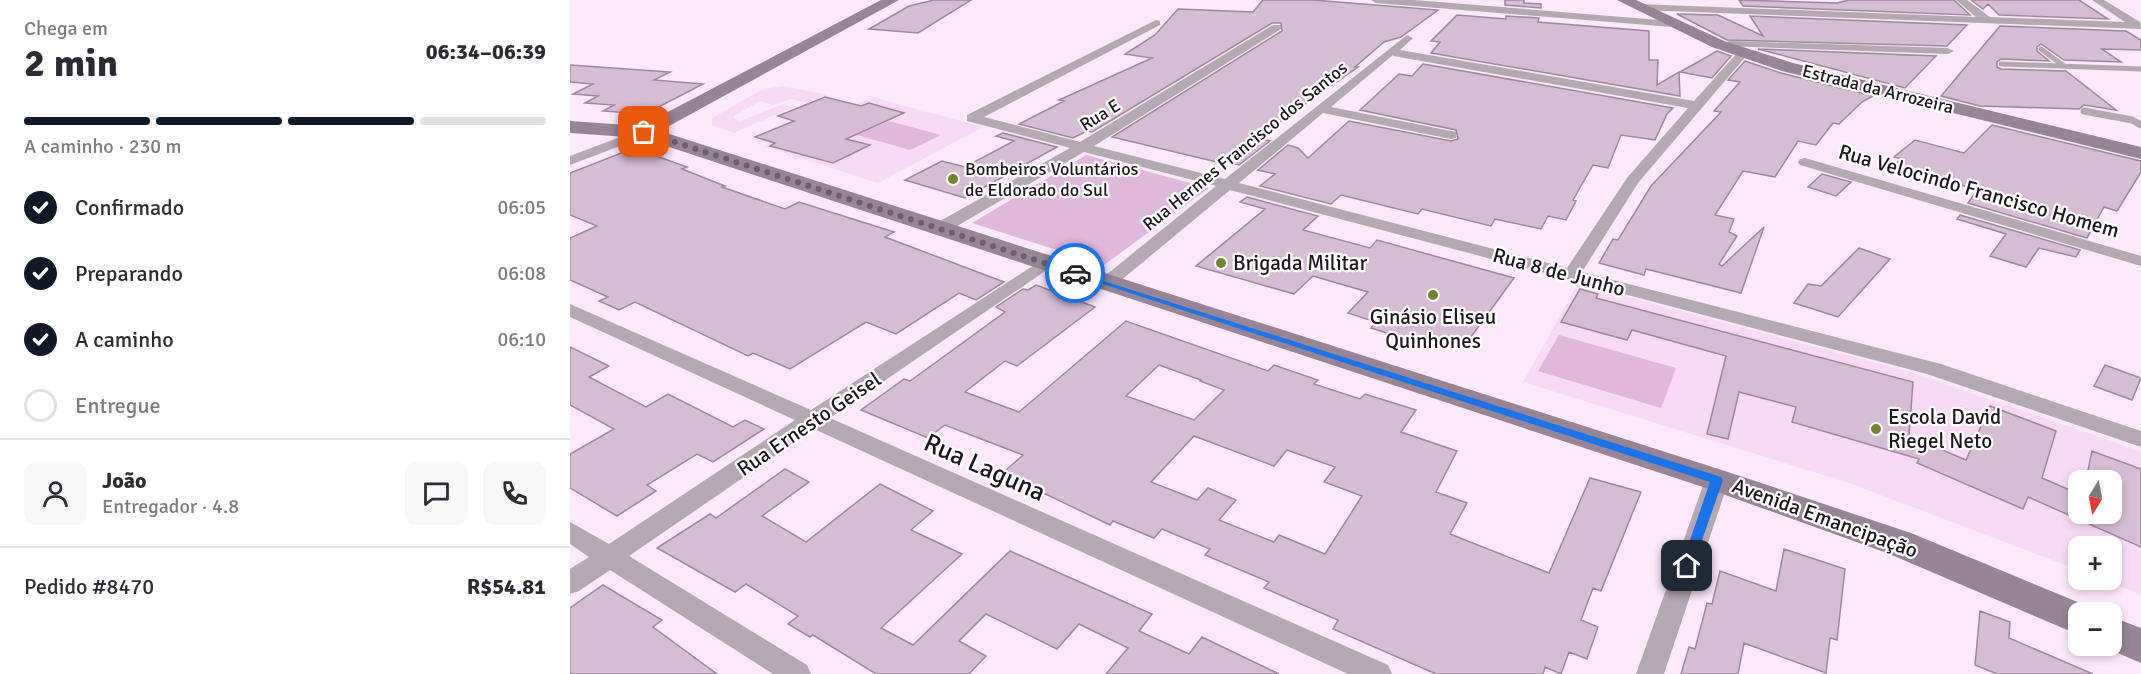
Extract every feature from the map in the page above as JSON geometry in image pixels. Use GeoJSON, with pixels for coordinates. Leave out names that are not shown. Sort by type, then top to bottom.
{"type":"FeatureCollection","features":[{"type":"Feature","properties":{"kind":"main road"},"geometry":{"type":"LineString","coordinates":[[644,132],[892,0]]}},
{"type":"Feature","properties":{"kind":"main road","name":"Estrada da Arrozeira"},"geometry":{"type":"LineString","coordinates":[[1631,4],[1718,44],[1788,67],[2141,153]]}},
{"type":"Feature","properties":{"kind":"main road","name":"Avenida Emancipação"},"geometry":{"type":"LineString","coordinates":[[570,127],[644,132],[1717,480],[1899,543],[2068,614]]}},
{"type":"Feature","properties":{"kind":"main road"},"geometry":{"type":"LineString","coordinates":[[2122,637],[2141,646]]}},
{"type":"Feature","properties":{"kind":"street"},"geometry":{"type":"LineString","coordinates":[[1376,0],[1672,24]]}},
{"type":"Feature","properties":{"kind":"street"},"geometry":{"type":"LineString","coordinates":[[1961,0],[1987,20]]}},
{"type":"Feature","properties":{"kind":"street"},"geometry":{"type":"LineString","coordinates":[[2097,0],[2139,26]]}},
{"type":"Feature","properties":{"kind":"street"},"geometry":{"type":"LineString","coordinates":[[1631,4],[2139,26]]}},
{"type":"Feature","properties":{"kind":"street","name":"Rua 8 de Junho"},"geometry":{"type":"LineString","coordinates":[[1156,23],[972,118],[1934,369],[2068,412],[2141,439]]}},
{"type":"Feature","properties":{"kind":"street","name":"Rua E"},"geometry":{"type":"LineString","coordinates":[[939,229],[1082,147],[1277,27]]}},
{"type":"Feature","properties":{"kind":"street","name":"Rua Hermes Francisco dos Santos"},"geometry":{"type":"LineString","coordinates":[[1107,283],[1393,52],[1407,38]]}},
{"type":"Feature","properties":{"kind":"street"},"geometry":{"type":"LineString","coordinates":[[1718,44],[1948,51]]}},
{"type":"Feature","properties":{"kind":"street"},"geometry":{"type":"LineString","coordinates":[[1393,52],[1698,106]]}},
{"type":"Feature","properties":{"kind":"street"},"geometry":{"type":"LineString","coordinates":[[1571,275],[1632,182],[1743,53]]}},
{"type":"Feature","properties":{"kind":"street"},"geometry":{"type":"LineString","coordinates":[[1323,109],[1451,135]]}},
{"type":"Feature","properties":{"kind":"street"},"geometry":{"type":"LineString","coordinates":[[570,161],[644,132]]}},
{"type":"Feature","properties":{"kind":"street","name":"Rua Velocindo Francisco Homem"},"geometry":{"type":"LineString","coordinates":[[1805,162],[2141,261]]}},
{"type":"Feature","properties":{"kind":"street","name":"Rua Ernesto Geisel"},"geometry":{"type":"LineString","coordinates":[[570,583],[814,421],[1045,263]]}},
{"type":"Feature","properties":{"kind":"street","name":"Rua Laguna"},"geometry":{"type":"LineString","coordinates":[[570,310],[1378,674]]}},
{"type":"Feature","properties":{"kind":"street"},"geometry":{"type":"LineString","coordinates":[[1650,674],[1717,480]]}},
{"type":"Feature","properties":{"kind":"street"},"geometry":{"type":"LineString","coordinates":[[570,532],[796,674]]}},
{"type":"Feature","properties":{"kind":"lane"},"geometry":{"type":"LineString","coordinates":[[2041,49],[2064,66]]}},
{"type":"Feature","properties":{"kind":"lane"},"geometry":{"type":"LineString","coordinates":[[2001,64],[2141,69]]}},
{"type":"Feature","properties":{"kind":"lane"},"geometry":{"type":"LineString","coordinates":[[2084,111],[2132,120],[2141,125]]}},
{"type":"Feature","properties":{"kind":"shaded area"},"geometry":{"type":"Polygon","coordinates":[[[783,86],[828,95],[807,103],[791,99],[773,105],[760,101],[734,116],[735,119],[741,121],[783,104],[793,107],[734,133],[712,125],[712,118],[763,89],[783,86]]]}},
{"type":"Feature","properties":{"kind":"shaded area"},"geometry":{"type":"Polygon","coordinates":[[[872,97],[983,127],[878,183],[763,146],[872,97]]]}},
{"type":"Feature","properties":{"kind":"shaded area"},"geometry":{"type":"Polygon","coordinates":[[[889,121],[941,135],[910,150],[857,135],[889,121]]]}},
{"type":"Feature","properties":{"kind":"shaded area"},"geometry":{"type":"Polygon","coordinates":[[[1086,155],[1209,188],[1104,265],[972,223],[1086,155]]]}},
{"type":"Feature","properties":{"kind":"shaded area","name":"Escola David Riegel Neto"},"geometry":{"type":"Polygon","coordinates":[[[1578,284],[1907,371],[2141,451],[2141,595],[2122,587],[2122,536],[2068,536],[2068,566],[1846,482],[1523,382],[1578,284]]]}},
{"type":"Feature","properties":{"kind":"shaded area"},"geometry":{"type":"Polygon","coordinates":[[[1559,335],[1676,368],[1661,408],[1538,371],[1559,335]]]}},
{"type":"Feature","properties":{"kind":"building"},"geometry":{"type":"Polygon","coordinates":[[[934,0],[971,0],[918,33],[869,29],[909,6],[934,0]]]}},
{"type":"Feature","properties":{"kind":"building"},"geometry":{"type":"Polygon","coordinates":[[[1263,0],[1313,0],[1438,10],[1401,37],[1384,42],[1355,67],[1358,67],[1257,138],[1270,141],[1239,165],[1228,162],[1225,164],[1112,137],[1282,31],[1281,23],[1272,23],[1092,132],[1087,131],[1073,138],[1019,124],[1064,101],[1059,100],[1152,58],[1125,54],[1155,35],[1178,9],[1253,12],[1263,0]]]}},
{"type":"Feature","properties":{"kind":"building"},"geometry":{"type":"Polygon","coordinates":[[[1505,0],[1524,0],[1524,3],[1541,4],[1541,8],[1505,5],[1505,0]]]}},
{"type":"Feature","properties":{"kind":"building"},"geometry":{"type":"Polygon","coordinates":[[[1739,0],[1837,3],[1849,0],[1954,0],[1970,15],[1743,6],[1739,0]]]}},
{"type":"Feature","properties":{"kind":"building"},"geometry":{"type":"Polygon","coordinates":[[[1971,0],[2079,0],[2108,19],[1999,15],[1988,4],[1983,9],[1971,0]]]}},
{"type":"Feature","properties":{"kind":"building"},"geometry":{"type":"Polygon","coordinates":[[[1677,14],[1718,15],[1763,36],[1750,16],[1967,25],[1947,46],[1727,40],[1677,14]]]}},
{"type":"Feature","properties":{"kind":"building"},"geometry":{"type":"Polygon","coordinates":[[[1457,15],[1506,19],[1506,16],[1539,18],[1538,22],[1649,31],[1649,60],[1658,60],[1657,85],[1679,72],[1680,96],[1431,53],[1440,42],[1431,41],[1457,15]]]}},
{"type":"Feature","properties":{"kind":"building"},"geometry":{"type":"Polygon","coordinates":[[[2000,26],[2126,31],[2141,40],[2141,50],[2102,49],[2121,62],[2064,60],[2041,44],[2037,47],[2037,51],[2049,61],[2001,59],[1997,62],[1997,67],[2001,69],[2066,71],[2116,110],[2084,105],[2079,109],[1980,106],[1941,96],[2000,26]]]}},
{"type":"Feature","properties":{"kind":"building"},"geometry":{"type":"Polygon","coordinates":[[[1758,49],[1936,56],[1905,88],[1758,49]]]}},
{"type":"Feature","properties":{"kind":"building"},"geometry":{"type":"Polygon","coordinates":[[[1717,51],[1731,56],[1712,78],[1680,72],[1717,51]]]}},
{"type":"Feature","properties":{"kind":"building"},"geometry":{"type":"Polygon","coordinates":[[[1745,61],[1781,73],[1873,96],[1862,102],[1839,124],[1833,123],[1816,145],[1798,141],[1775,177],[1743,171],[1715,215],[1734,219],[1729,232],[1737,236],[1719,264],[1722,266],[1764,227],[1741,293],[1646,269],[1644,275],[1599,263],[1613,239],[1618,240],[1651,186],[1721,112],[1714,111],[1740,82],[1728,80],[1745,61]]]}},
{"type":"Feature","properties":{"kind":"building"},"geometry":{"type":"Polygon","coordinates":[[[1423,64],[1673,108],[1667,114],[1655,140],[1621,135],[1608,168],[1593,165],[1573,200],[1576,201],[1566,220],[1548,216],[1541,229],[1495,219],[1491,226],[1422,209],[1418,214],[1341,195],[1331,204],[1260,186],[1275,174],[1258,170],[1288,145],[1298,148],[1308,158],[1349,121],[1451,141],[1458,139],[1456,130],[1360,110],[1399,74],[1412,76],[1423,64]]]}},
{"type":"Feature","properties":{"kind":"building"},"geometry":{"type":"Polygon","coordinates":[[[570,65],[670,72],[654,80],[703,84],[645,114],[603,111],[614,105],[585,103],[598,96],[573,94],[593,84],[570,82],[570,65]]]}},
{"type":"Feature","properties":{"kind":"building"},"geometry":{"type":"Polygon","coordinates":[[[825,97],[861,106],[869,103],[904,113],[846,139],[870,145],[833,163],[770,146],[775,143],[755,137],[794,121],[778,116],[825,97]]]}},
{"type":"Feature","properties":{"kind":"building"},"geometry":{"type":"Polygon","coordinates":[[[1992,125],[2141,161],[2141,172],[2117,211],[2104,207],[2087,238],[1968,203],[1977,190],[1895,164],[1902,159],[1894,157],[1915,140],[1964,153],[1992,125]]]}},
{"type":"Feature","properties":{"kind":"building"},"geometry":{"type":"Polygon","coordinates":[[[1003,133],[1057,147],[965,198],[905,180],[942,161],[965,167],[1014,141],[996,136],[1003,133]]]}},
{"type":"Feature","properties":{"kind":"building"},"geometry":{"type":"Polygon","coordinates":[[[634,148],[687,167],[682,169],[725,186],[722,187],[785,209],[799,202],[894,232],[885,237],[1004,282],[976,300],[959,293],[896,334],[866,322],[790,369],[753,353],[748,356],[635,302],[619,310],[599,301],[608,297],[570,280],[570,238],[597,226],[570,215],[570,173],[634,148]]]}},
{"type":"Feature","properties":{"kind":"building"},"geometry":{"type":"Polygon","coordinates":[[[1822,174],[1851,182],[1836,196],[1808,187],[1822,174]]]}},
{"type":"Feature","properties":{"kind":"building"},"geometry":{"type":"Polygon","coordinates":[[[1247,197],[1318,216],[1303,230],[1370,248],[1377,240],[1514,278],[1463,348],[1442,341],[1436,348],[1371,328],[1376,322],[1348,313],[1368,292],[1313,276],[1294,294],[1196,266],[1265,209],[1240,202],[1247,197]]]}},
{"type":"Feature","properties":{"kind":"building"},"geometry":{"type":"Polygon","coordinates":[[[1960,215],[2080,250],[2076,257],[2039,248],[2026,267],[1990,256],[2006,234],[1957,219],[1960,215]]]}},
{"type":"Feature","properties":{"kind":"building"},"geometry":{"type":"Polygon","coordinates":[[[1859,248],[1890,259],[1838,317],[1794,303],[1808,284],[1821,286],[1859,248]]]}},
{"type":"Feature","properties":{"kind":"building"},"geometry":{"type":"Polygon","coordinates":[[[1036,285],[1095,307],[1017,366],[1005,361],[965,392],[1019,412],[1126,321],[1268,371],[1274,365],[1318,380],[1314,384],[1360,399],[1365,394],[1416,410],[1401,432],[1457,451],[1436,492],[1467,503],[1450,534],[1549,573],[1590,478],[1641,492],[1601,591],[1593,588],[1581,620],[1598,627],[1587,659],[1569,652],[1561,674],[1545,667],[1543,674],[1436,674],[1333,629],[1338,620],[1264,588],[1269,582],[1205,555],[1210,549],[1162,529],[1154,538],[1113,521],[1110,525],[1033,488],[1030,491],[998,477],[1023,455],[945,425],[928,438],[861,410],[904,379],[910,381],[1005,312],[996,307],[1023,289],[1028,290],[1036,285]],[[1159,365],[1126,396],[1194,420],[1224,390],[1201,380],[1159,365]],[[1194,436],[1151,482],[1197,500],[1208,488],[1236,500],[1219,520],[1274,542],[1279,535],[1325,554],[1362,496],[1324,482],[1335,467],[1287,450],[1274,466],[1194,436]]]}},
{"type":"Feature","properties":{"kind":"building"},"geometry":{"type":"Polygon","coordinates":[[[1580,289],[1598,294],[1596,298],[1913,382],[1909,436],[1966,460],[1990,406],[2056,431],[2042,478],[2068,489],[2068,515],[2028,497],[2023,509],[1917,463],[1919,459],[1792,422],[1796,407],[1739,392],[1728,439],[1707,434],[1726,356],[1632,330],[1627,340],[1561,322],[1580,289]]]}},
{"type":"Feature","properties":{"kind":"building"},"geometry":{"type":"Polygon","coordinates":[[[570,347],[609,366],[589,377],[646,407],[668,394],[733,427],[745,420],[764,429],[713,462],[697,454],[647,485],[656,491],[617,516],[570,488],[570,454],[614,429],[570,405],[570,347]]]}},
{"type":"Feature","properties":{"kind":"building"},"geometry":{"type":"Polygon","coordinates":[[[2105,365],[2141,378],[2132,400],[2094,386],[2105,365]]]}},
{"type":"Feature","properties":{"kind":"building"},"geometry":{"type":"Polygon","coordinates":[[[2092,451],[2141,469],[2141,547],[2122,539],[2122,536],[2116,536],[2089,524],[2122,524],[2122,470],[2088,470],[2092,451]]]}},
{"type":"Feature","properties":{"kind":"building"},"geometry":{"type":"Polygon","coordinates":[[[785,469],[809,482],[762,516],[806,542],[880,484],[933,511],[911,530],[962,554],[881,628],[913,645],[1010,551],[1152,614],[1139,631],[1189,654],[1202,637],[1279,674],[1106,674],[1128,648],[1079,624],[1057,649],[986,614],[959,641],[986,656],[969,674],[876,674],[813,635],[810,637],[788,624],[798,616],[746,584],[735,592],[657,548],[710,514],[716,518],[785,469]]]}},
{"type":"Feature","properties":{"kind":"building"},"geometry":{"type":"Polygon","coordinates":[[[1784,549],[1845,569],[1837,640],[1830,638],[1826,673],[1744,643],[1738,674],[1681,674],[1689,647],[1695,649],[1707,603],[1712,604],[1720,571],[1776,591],[1784,549]]]}},
{"type":"Feature","properties":{"kind":"building"},"geometry":{"type":"Polygon","coordinates":[[[603,585],[662,620],[653,627],[717,674],[570,674],[570,608],[603,585]]]}},
{"type":"Feature","properties":{"kind":"building"},"geometry":{"type":"Polygon","coordinates":[[[1980,611],[2010,622],[2009,638],[2093,674],[1997,674],[1975,665],[1980,611]]]}},
{"type":"Feature","properties":{"kind":"way so far"},"geometry":{"type":"LineString","coordinates":[[644,132],[1075,273]]}},
{"type":"Feature","properties":{"kind":"place","name":"Bombeiros Voluntários de Eldorado do Sul"},"geometry":{"type":"Point","coordinates":[953,179]}},
{"type":"Feature","properties":{"kind":"place","name":"Brigada Militar"},"geometry":{"type":"Point","coordinates":[1221,263]}},
{"type":"Feature","properties":{"kind":"place","name":"Ginásio Eliseu Quinhones"},"geometry":{"type":"Point","coordinates":[1433,295]}},
{"type":"Feature","properties":{"kind":"place","name":"Escola David Riegel Neto"},"geometry":{"type":"Point","coordinates":[1876,429]}},
{"type":"Feature","properties":{"kind":"route"},"geometry":{"type":"LineString","coordinates":[[1075,273],[1717,480],[1687,566]]}}]}
